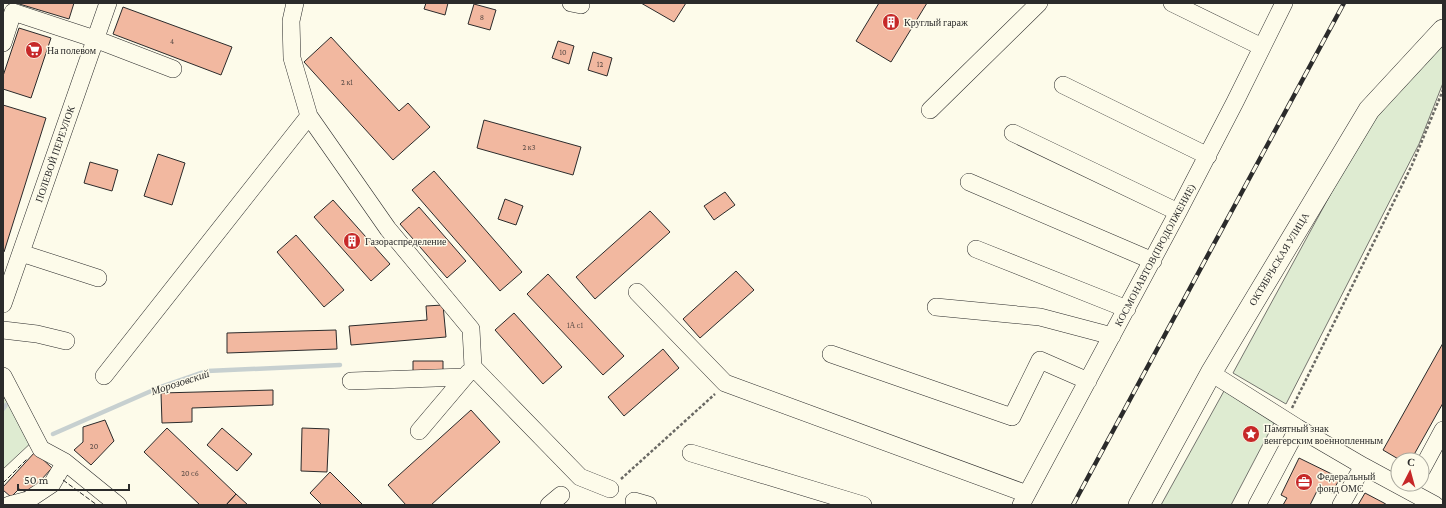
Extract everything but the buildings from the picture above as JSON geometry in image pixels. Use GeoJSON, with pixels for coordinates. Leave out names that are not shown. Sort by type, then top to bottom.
{"type":"FeatureCollection","features":[{"type":"Feature","properties":{"kind":"main road","name":"ОКТЯБРЬСКАЯ УЛИЦА"},"geometry":{"type":"LineString","coordinates":[[1140,505],[1211,374],[1369,110],[1443,30]]}},
{"type":"Feature","properties":{"kind":"street","name":"ПОЛЕВОЙ ПЕРЕУЛОК"},"geometry":{"type":"LineString","coordinates":[[3,304],[108,3]]}},
{"type":"Feature","properties":{"kind":"street"},"geometry":{"type":"LineString","coordinates":[[294,3],[291,21],[292,58],[309,116],[388,229],[471,328],[469,372],[419,431]]}},
{"type":"Feature","properties":{"kind":"street"},"geometry":{"type":"LineString","coordinates":[[930,110],[1038,3]]}},
{"type":"Feature","properties":{"kind":"street"},"geometry":{"type":"LineString","coordinates":[[1172,3],[1262,47]]}},
{"type":"Feature","properties":{"kind":"street","name":"КОСМОНАВТОВ(ПРОДОЛЖЕНИЕ)"},"geometry":{"type":"LineString","coordinates":[[1024,499],[1153,261],[1208,156],[1284,3]]}},
{"type":"Feature","properties":{"kind":"street"},"geometry":{"type":"LineString","coordinates":[[3,44],[13,12],[95,39],[172,69]]}},
{"type":"Feature","properties":{"kind":"street"},"geometry":{"type":"LineString","coordinates":[[1064,85],[1208,156]]}},
{"type":"Feature","properties":{"kind":"street"},"geometry":{"type":"LineString","coordinates":[[104,376],[309,116]]}},
{"type":"Feature","properties":{"kind":"street"},"geometry":{"type":"LineString","coordinates":[[1013,133],[1178,212]]}},
{"type":"Feature","properties":{"kind":"street"},"geometry":{"type":"LineString","coordinates":[[969,182],[1153,261]]}},
{"type":"Feature","properties":{"kind":"street"},"geometry":{"type":"LineString","coordinates":[[976,249],[1127,309]]}},
{"type":"Feature","properties":{"kind":"street"},"geometry":{"type":"LineString","coordinates":[[21,253],[98,278]]}},
{"type":"Feature","properties":{"kind":"street"},"geometry":{"type":"LineString","coordinates":[[636,292],[725,383],[1024,499]]}},
{"type":"Feature","properties":{"kind":"street"},"geometry":{"type":"LineString","coordinates":[[936,307],[1040,318],[1112,336]]}},
{"type":"Feature","properties":{"kind":"street"},"geometry":{"type":"LineString","coordinates":[[3,330],[37,334],[66,341]]}},
{"type":"Feature","properties":{"kind":"street"},"geometry":{"type":"LineString","coordinates":[[831,354],[1012,417],[1040,360],[1088,381]]}},
{"type":"Feature","properties":{"kind":"street"},"geometry":{"type":"LineString","coordinates":[[351,381],[469,372],[580,477],[610,489]]}},
{"type":"Feature","properties":{"kind":"street"},"geometry":{"type":"LineString","coordinates":[[1211,374],[1363,466],[1390,478]]}},
{"type":"Feature","properties":{"kind":"street"},"geometry":{"type":"LineString","coordinates":[[3,376],[41,449],[66,462],[118,505]]}},
{"type":"Feature","properties":{"kind":"street"},"geometry":{"type":"LineString","coordinates":[[1257,505],[1292,424]]}},
{"type":"Feature","properties":{"kind":"street"},"geometry":{"type":"LineString","coordinates":[[1430,454],[1443,430]]}},
{"type":"Feature","properties":{"kind":"street"},"geometry":{"type":"LineString","coordinates":[[691,453],[863,505]]}},
{"type":"Feature","properties":{"kind":"street"},"geometry":{"type":"LineString","coordinates":[[9,505],[28,500],[52,484],[66,462]]}},
{"type":"Feature","properties":{"kind":"street"},"geometry":{"type":"LineString","coordinates":[[1341,505],[1363,466]]}},
{"type":"Feature","properties":{"kind":"street"},"geometry":{"type":"LineString","coordinates":[[1417,492],[1435,505]]}},
{"type":"Feature","properties":{"kind":"path"},"geometry":{"type":"LineString","coordinates":[[1292,424],[1412,165],[1443,90]]}},
{"type":"Feature","properties":{"kind":"path"},"geometry":{"type":"LineString","coordinates":[[610,489],[727,384]]}},
{"type":"Feature","properties":{"kind":"green space"},"geometry":{"type":"Polygon","coordinates":[[[1443,40],[1443,83],[1419,144],[1286,404],[1233,373],[1365,131],[1443,40]]]}},
{"type":"Feature","properties":{"kind":"green space"},"geometry":{"type":"Polygon","coordinates":[[[1224,391],[1275,421],[1231,505],[1161,505],[1224,391]]]}},
{"type":"Feature","properties":{"kind":"green space"},"geometry":{"type":"Polygon","coordinates":[[[3,396],[34,440],[3,469],[3,396]]]}},
{"type":"Feature","properties":{"kind":"waterway","name":"Морозовский"},"geometry":{"type":"LineString","coordinates":[[53,434],[158,388],[207,371],[340,365]]}},
{"type":"Feature","properties":{"kind":"waterway","name":"Морозовский"},"geometry":{"type":"LineString","coordinates":[[3,409],[6,405]]}},
{"type":"Feature","properties":{"kind":"railway"},"geometry":{"type":"LineString","coordinates":[[1073,505],[1344,3]]}},
{"type":"Feature","properties":{"kind":"fence"},"geometry":{"type":"LineString","coordinates":[[3,483],[27,459]]}},
{"type":"Feature","properties":{"kind":"fence"},"geometry":{"type":"LineString","coordinates":[[63,480],[97,505]]}},
{"type":"Feature","properties":{"kind":"place","name":"Круглый гараж"},"geometry":{"type":"Point","coordinates":[891,22]}},
{"type":"Feature","properties":{"kind":"place","name":"На полевом"},"geometry":{"type":"Point","coordinates":[34,50]}},
{"type":"Feature","properties":{"kind":"place","name":"Газораспределение"},"geometry":{"type":"Point","coordinates":[352,241]}},
{"type":"Feature","properties":{"kind":"place","name":"Памятный знак венгерским военнопленным"},"geometry":{"type":"Point","coordinates":[1251,434]}},
{"type":"Feature","properties":{"kind":"place","name":"Федеральный фонд ОМС"},"geometry":{"type":"Point","coordinates":[1304,482]}}]}
